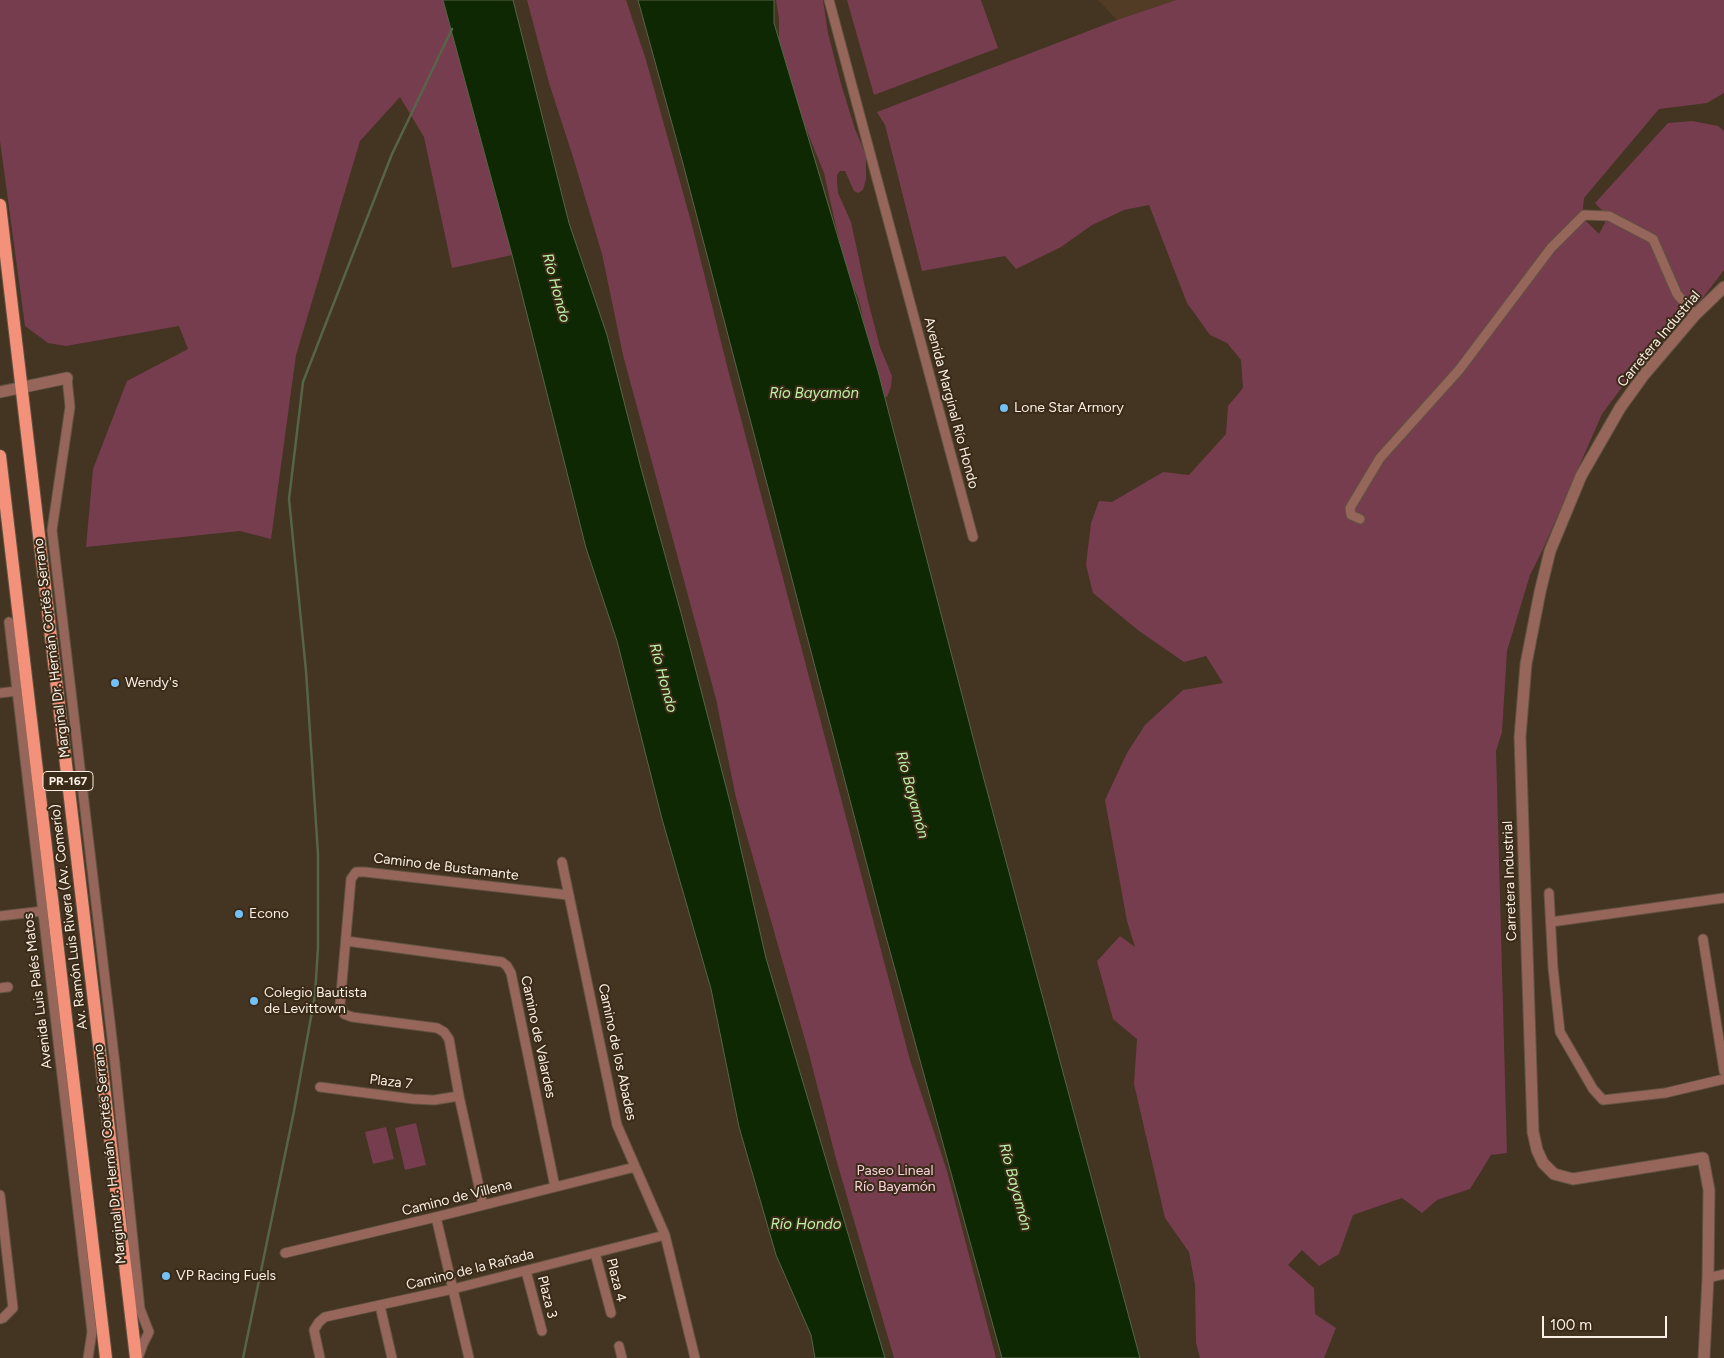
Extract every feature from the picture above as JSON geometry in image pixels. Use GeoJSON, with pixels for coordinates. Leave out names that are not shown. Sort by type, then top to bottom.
{"type":"FeatureCollection","features":[{"type":"Feature","properties":{"kind":"main road","name":"Av. Ramón Luis Rivera (Av. Comerío)"},"geometry":{"type":"LineString","coordinates":[[0,205],[137,1358]]}},
{"type":"Feature","properties":{"kind":"main road","name":"Av. Ramón Luis Rivera (Av. Comerío)"},"geometry":{"type":"LineString","coordinates":[[0,456],[106,1358]]}},
{"type":"Feature","properties":{"kind":"street","name":"Avenida Marginal Río Hondo"},"geometry":{"type":"LineString","coordinates":[[829,0],[973,537]]}},
{"type":"Feature","properties":{"kind":"street"},"geometry":{"type":"LineString","coordinates":[[1360,519],[1351,515],[1350,508],[1380,458],[1459,370],[1551,248],[1584,215],[1609,216],[1653,239],[1677,294],[1695,315]]}},
{"type":"Feature","properties":{"kind":"street","name":"Carretera Industrial"},"geometry":{"type":"LineString","coordinates":[[1704,1358],[1708,1278],[1709,1190],[1703,1158],[1573,1179],[1554,1174],[1543,1163],[1537,1150],[1533,1132],[1520,738],[1526,664],[1540,592],[1550,551],[1581,476],[1620,408],[1643,376],[1695,315],[1724,287]]}},
{"type":"Feature","properties":{"kind":"street"},"geometry":{"type":"LineString","coordinates":[[0,392],[67,378]]}},
{"type":"Feature","properties":{"kind":"street","name":"Marginal Dr. Hernán Cortés Serrano"},"geometry":{"type":"LineString","coordinates":[[67,378],[70,407],[52,530],[114,1055],[140,1309],[149,1332],[137,1358]]}},
{"type":"Feature","properties":{"kind":"street","name":"Avenida Luis Palés Matos"},"geometry":{"type":"LineString","coordinates":[[9,622],[92,1332],[88,1358]]}},
{"type":"Feature","properties":{"kind":"street"},"geometry":{"type":"LineString","coordinates":[[0,693],[17,691]]}},
{"type":"Feature","properties":{"kind":"street","name":"Camino de los Abades"},"geometry":{"type":"LineString","coordinates":[[562,862],[617,1125],[665,1235],[695,1358]]}},
{"type":"Feature","properties":{"kind":"street","name":"Camino de Bustamante"},"geometry":{"type":"LineString","coordinates":[[483,1205],[459,1096],[449,1039],[444,1032],[437,1028],[352,1017],[344,1014],[340,1005],[351,879],[356,872],[365,872],[568,895]]}},
{"type":"Feature","properties":{"kind":"street"},"geometry":{"type":"LineString","coordinates":[[1549,894],[1553,968],[1560,1032],[1593,1089],[1603,1100],[1665,1093],[1724,1079]]}},
{"type":"Feature","properties":{"kind":"street"},"geometry":{"type":"LineString","coordinates":[[1551,922],[1724,898]]}},
{"type":"Feature","properties":{"kind":"street"},"geometry":{"type":"LineString","coordinates":[[0,916],[43,911]]}},
{"type":"Feature","properties":{"kind":"street"},"geometry":{"type":"LineString","coordinates":[[1703,939],[1724,1071]]}},
{"type":"Feature","properties":{"kind":"street","name":"Camino de Valardes"},"geometry":{"type":"LineString","coordinates":[[346,941],[502,962],[507,966],[511,973],[555,1187]]}},
{"type":"Feature","properties":{"kind":"street","name":"Plaza 7"},"geometry":{"type":"LineString","coordinates":[[320,1087],[414,1099],[434,1100],[459,1096]]}},
{"type":"Feature","properties":{"kind":"street","name":"Camino de Villena"},"geometry":{"type":"LineString","coordinates":[[285,1253],[634,1167]]}},
{"type":"Feature","properties":{"kind":"street"},"geometry":{"type":"LineString","coordinates":[[0,1195],[13,1308],[0,1319]]}},
{"type":"Feature","properties":{"kind":"street"},"geometry":{"type":"LineString","coordinates":[[436,1217],[469,1358]]}},
{"type":"Feature","properties":{"kind":"street","name":"Camino de la Rañada"},"geometry":{"type":"LineString","coordinates":[[320,1358],[314,1330],[325,1317],[453,1289],[665,1235]]}},
{"type":"Feature","properties":{"kind":"street","name":"Plaza 4"},"geometry":{"type":"LineString","coordinates":[[595,1253],[611,1313]]}},
{"type":"Feature","properties":{"kind":"street","name":"Plaza 3"},"geometry":{"type":"LineString","coordinates":[[526,1271],[542,1331]]}},
{"type":"Feature","properties":{"kind":"street"},"geometry":{"type":"LineString","coordinates":[[1708,1278],[1724,1274]]}},
{"type":"Feature","properties":{"kind":"street"},"geometry":{"type":"LineString","coordinates":[[380,1306],[392,1358]]}},
{"type":"Feature","properties":{"kind":"street"},"geometry":{"type":"LineString","coordinates":[[619,1346],[622,1358]]}},
{"type":"Feature","properties":{"kind":"shaded area"},"geometry":{"type":"Polygon","coordinates":[[[1098,0],[1176,0],[1117,20],[1098,0]]]}},
{"type":"Feature","properties":{"kind":"green space"},"geometry":{"type":"Polygon","coordinates":[[[0,0],[443,0],[512,255],[452,268],[424,137],[400,97],[360,141],[296,355],[271,539],[240,531],[86,547],[93,469],[127,381],[188,349],[179,326],[66,346],[48,343],[25,326],[0,141],[0,0]]]}},
{"type":"Feature","properties":{"kind":"green space","name":"Paseo Lineal Río Bayamón"},"geometry":{"type":"Polygon","coordinates":[[[527,0],[626,0],[646,60],[692,225],[726,362],[910,1060],[947,1171],[996,1358],[894,1358],[836,1159],[809,1054],[736,798],[716,699],[623,355],[602,254],[549,83],[527,0]]]}},
{"type":"Feature","properties":{"kind":"green space"},"geometry":{"type":"Polygon","coordinates":[[[776,0],[823,0],[828,33],[841,84],[855,129],[866,155],[866,179],[863,190],[858,193],[854,191],[845,171],[840,171],[837,175],[838,193],[851,222],[880,347],[892,376],[891,387],[887,397],[881,396],[858,297],[847,275],[824,173],[801,116],[779,43],[779,19],[776,0]]]}},
{"type":"Feature","properties":{"kind":"green space"},"geometry":{"type":"Polygon","coordinates":[[[847,0],[981,0],[998,48],[874,95],[847,0]]]}},
{"type":"Feature","properties":{"kind":"green space"},"geometry":{"type":"Polygon","coordinates":[[[1176,0],[1724,0],[1724,93],[1707,103],[1659,109],[1584,198],[1582,217],[1599,234],[1608,217],[1595,203],[1668,123],[1692,121],[1718,126],[1724,131],[1724,270],[1695,308],[1683,312],[1656,342],[1602,414],[1530,575],[1507,651],[1502,732],[1496,751],[1507,1153],[1491,1155],[1470,1189],[1437,1200],[1422,1213],[1402,1198],[1353,1215],[1339,1254],[1319,1266],[1302,1250],[1288,1265],[1314,1288],[1315,1314],[1336,1328],[1324,1358],[1200,1358],[1196,1343],[1195,1285],[1189,1252],[1165,1218],[1134,1084],[1137,1039],[1113,1019],[1097,961],[1120,936],[1135,947],[1127,921],[1105,800],[1127,753],[1145,725],[1183,690],[1223,683],[1206,656],[1184,662],[1139,631],[1093,593],[1086,565],[1091,523],[1099,501],[1112,502],[1163,472],[1189,475],[1226,434],[1228,406],[1243,388],[1241,360],[1227,343],[1210,335],[1187,303],[1149,205],[1124,210],[1092,225],[1061,247],[1016,269],[1005,256],[922,271],[885,125],[877,112],[1117,20],[1176,0]]]}},
{"type":"Feature","properties":{"kind":"green space"},"geometry":{"type":"Polygon","coordinates":[[[416,1123],[426,1165],[405,1170],[395,1128],[416,1123]]]}},
{"type":"Feature","properties":{"kind":"green space"},"geometry":{"type":"Polygon","coordinates":[[[386,1127],[394,1159],[373,1164],[365,1132],[386,1127]]]}},
{"type":"Feature","properties":{"kind":"water","name":"Río Hondo"},"geometry":{"type":"Polygon","coordinates":[[[443,0],[513,0],[569,223],[607,335],[681,613],[731,806],[766,958],[885,1358],[815,1358],[811,1335],[776,1255],[739,1127],[711,989],[662,819],[617,641],[586,548],[512,255],[443,0]]]}},
{"type":"Feature","properties":{"kind":"water","name":"Río Bayamón"},"geometry":{"type":"Polygon","coordinates":[[[638,0],[774,0],[774,23],[878,371],[982,772],[1140,1358],[1002,1358],[883,926],[682,160],[638,0]]]}},
{"type":"Feature","properties":{"kind":"waterway"},"geometry":{"type":"LineString","coordinates":[[243,1358],[294,1111],[315,995],[318,947],[318,854],[306,671],[289,499],[303,382],[392,154],[452,29]]}},
{"type":"Feature","properties":{"kind":"place","name":"Lone Star Armory"},"geometry":{"type":"Point","coordinates":[1004,408]}},
{"type":"Feature","properties":{"kind":"place","name":"Wendy's"},"geometry":{"type":"Point","coordinates":[115,683]}},
{"type":"Feature","properties":{"kind":"place","name":"Econo"},"geometry":{"type":"Point","coordinates":[239,914]}},
{"type":"Feature","properties":{"kind":"place","name":"Colegio Bautista de Levittown"},"geometry":{"type":"Point","coordinates":[254,1001]}},
{"type":"Feature","properties":{"kind":"place","name":"VP Racing Fuels"},"geometry":{"type":"Point","coordinates":[166,1276]}}]}
